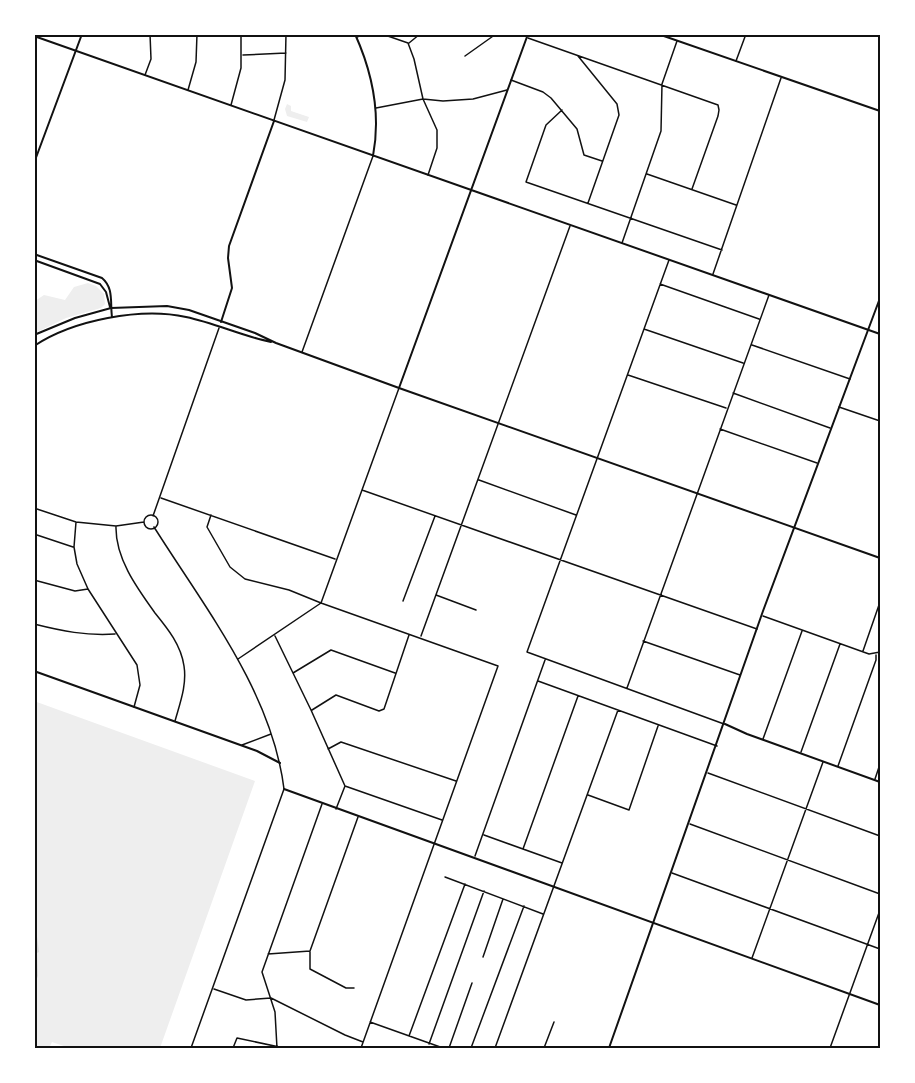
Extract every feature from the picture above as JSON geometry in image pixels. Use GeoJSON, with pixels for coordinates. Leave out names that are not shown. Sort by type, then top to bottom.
{"type":"FeatureCollection","features":[{"type":"Feature","properties":{"kind":"street"},"geometry":{"type":"LineString","coordinates":[[34,163],[82,34]]}},
{"type":"Feature","properties":{"kind":"street"},"geometry":{"type":"LineString","coordinates":[[145,76],[151,59],[150,34]]}},
{"type":"Feature","properties":{"kind":"street"},"geometry":{"type":"LineString","coordinates":[[187,91],[196,62],[197,34]]}},
{"type":"Feature","properties":{"kind":"street"},"geometry":{"type":"LineString","coordinates":[[230,106],[238,82],[242,55],[241,34]]}},
{"type":"Feature","properties":{"kind":"street"},"geometry":{"type":"LineString","coordinates":[[153,516],[232,288],[228,258],[230,246],[274,121],[285,80],[286,34]]}},
{"type":"Feature","properties":{"kind":"street"},"geometry":{"type":"LineString","coordinates":[[302,353],[373,156],[377,131],[376,108],[371,77],[356,36],[364,34]]}},
{"type":"Feature","properties":{"kind":"street"},"geometry":{"type":"LineString","coordinates":[[382,34],[408,43]]}},
{"type":"Feature","properties":{"kind":"street"},"geometry":{"type":"LineString","coordinates":[[408,43],[420,34]]}},
{"type":"Feature","properties":{"kind":"street"},"geometry":{"type":"LineString","coordinates":[[465,56],[496,34]]}},
{"type":"Feature","properties":{"kind":"street"},"geometry":{"type":"LineString","coordinates":[[658,34],[880,111]]}},
{"type":"Feature","properties":{"kind":"street"},"geometry":{"type":"LineString","coordinates":[[736,61],[746,34]]}},
{"type":"Feature","properties":{"kind":"street"},"geometry":{"type":"LineString","coordinates":[[34,36],[880,333]]}},
{"type":"Feature","properties":{"kind":"street"},"geometry":{"type":"LineString","coordinates":[[237,659],[321,603],[528,36],[718,105],[719,110],[692,189]]}},
{"type":"Feature","properties":{"kind":"street"},"geometry":{"type":"LineString","coordinates":[[622,244],[662,131],[662,84],[677,41]]}},
{"type":"Feature","properties":{"kind":"street"},"geometry":{"type":"LineString","coordinates":[[408,43],[423,99],[437,130],[438,140],[428,176]]}},
{"type":"Feature","properties":{"kind":"street"},"geometry":{"type":"LineString","coordinates":[[242,55],[287,53]]}},
{"type":"Feature","properties":{"kind":"street"},"geometry":{"type":"LineString","coordinates":[[578,56],[617,104],[619,115],[588,204]]}},
{"type":"Feature","properties":{"kind":"street"},"geometry":{"type":"LineString","coordinates":[[713,275],[782,77]]}},
{"type":"Feature","properties":{"kind":"street"},"geometry":{"type":"LineString","coordinates":[[511,80],[543,92],[562,110],[577,129],[584,155],[603,161]]}},
{"type":"Feature","properties":{"kind":"street"},"geometry":{"type":"LineString","coordinates":[[376,108],[423,99],[443,101],[473,99],[507,90]]}},
{"type":"Feature","properties":{"kind":"street"},"geometry":{"type":"LineString","coordinates":[[562,110],[546,125],[526,182],[722,250]]}},
{"type":"Feature","properties":{"kind":"street"},"geometry":{"type":"LineString","coordinates":[[646,173],[737,205]]}},
{"type":"Feature","properties":{"kind":"street"},"geometry":{"type":"LineString","coordinates":[[420,638],[571,226]]}},
{"type":"Feature","properties":{"kind":"street"},"geometry":{"type":"LineString","coordinates":[[34,254],[102,278],[109,287],[112,318]]}},
{"type":"Feature","properties":{"kind":"street"},"geometry":{"type":"LineString","coordinates":[[34,260],[100,284],[106,292],[111,308]]}},
{"type":"Feature","properties":{"kind":"street"},"geometry":{"type":"LineString","coordinates":[[669,260],[527,652],[880,782]]}},
{"type":"Feature","properties":{"kind":"street"},"geometry":{"type":"LineString","coordinates":[[660,284],[760,319]]}},
{"type":"Feature","properties":{"kind":"street"},"geometry":{"type":"LineString","coordinates":[[627,688],[768,295]]}},
{"type":"Feature","properties":{"kind":"street"},"geometry":{"type":"LineString","coordinates":[[609,1048],[762,615],[880,297]]}},
{"type":"Feature","properties":{"kind":"street"},"geometry":{"type":"LineString","coordinates":[[34,335],[61,322],[111,308],[167,306],[189,310],[221,321],[255,333],[276,344]]}},
{"type":"Feature","properties":{"kind":"street"},"geometry":{"type":"LineString","coordinates":[[34,346],[82,324],[112,318],[161,312],[188,317],[302,353],[880,558]]}},
{"type":"Feature","properties":{"kind":"street"},"geometry":{"type":"LineString","coordinates":[[644,329],[744,363]]}},
{"type":"Feature","properties":{"kind":"street"},"geometry":{"type":"LineString","coordinates":[[751,344],[850,379]]}},
{"type":"Feature","properties":{"kind":"street"},"geometry":{"type":"LineString","coordinates":[[627,375],[727,409]]}},
{"type":"Feature","properties":{"kind":"street"},"geometry":{"type":"LineString","coordinates":[[733,393],[831,428]]}},
{"type":"Feature","properties":{"kind":"street"},"geometry":{"type":"LineString","coordinates":[[839,407],[880,421]]}},
{"type":"Feature","properties":{"kind":"street"},"geometry":{"type":"LineString","coordinates":[[720,429],[818,463]]}},
{"type":"Feature","properties":{"kind":"street"},"geometry":{"type":"LineString","coordinates":[[477,480],[577,515]]}},
{"type":"Feature","properties":{"kind":"street"},"geometry":{"type":"LineString","coordinates":[[362,490],[757,629]]}},
{"type":"Feature","properties":{"kind":"street"},"geometry":{"type":"LineString","coordinates":[[159,497],[336,559]]}},
{"type":"Feature","properties":{"kind":"street"},"geometry":{"type":"LineString","coordinates":[[34,508],[76,522],[116,526],[144,522]]}},
{"type":"Feature","properties":{"kind":"street"},"geometry":{"type":"LineString","coordinates":[[211,515],[207,527],[230,567],[237,574],[252,582],[288,590],[498,666],[361,1048]]}},
{"type":"Feature","properties":{"kind":"street"},"geometry":{"type":"LineString","coordinates":[[144,522],[146,517],[153,516]]}},
{"type":"Feature","properties":{"kind":"street"},"geometry":{"type":"LineString","coordinates":[[153,516],[157,520],[154,527]]}},
{"type":"Feature","properties":{"kind":"street"},"geometry":{"type":"LineString","coordinates":[[403,601],[435,516]]}},
{"type":"Feature","properties":{"kind":"street"},"geometry":{"type":"LineString","coordinates":[[76,522],[74,547],[77,564],[88,589],[137,665],[140,685],[134,707]]}},
{"type":"Feature","properties":{"kind":"street"},"geometry":{"type":"LineString","coordinates":[[144,522],[148,528],[154,527]]}},
{"type":"Feature","properties":{"kind":"street"},"geometry":{"type":"LineString","coordinates":[[116,526],[117,550],[130,574],[177,643],[184,664],[183,690],[175,722]]}},
{"type":"Feature","properties":{"kind":"street"},"geometry":{"type":"LineString","coordinates":[[154,527],[237,659],[272,734],[284,789],[191,1048]]}},
{"type":"Feature","properties":{"kind":"street"},"geometry":{"type":"LineString","coordinates":[[34,534],[74,547]]}},
{"type":"Feature","properties":{"kind":"street"},"geometry":{"type":"LineString","coordinates":[[34,580],[75,591],[88,589]]}},
{"type":"Feature","properties":{"kind":"street"},"geometry":{"type":"LineString","coordinates":[[435,595],[476,610]]}},
{"type":"Feature","properties":{"kind":"street"},"geometry":{"type":"LineString","coordinates":[[862,652],[880,602]]}},
{"type":"Feature","properties":{"kind":"street"},"geometry":{"type":"LineString","coordinates":[[762,615],[862,652],[876,654],[880,652]]}},
{"type":"Feature","properties":{"kind":"street"},"geometry":{"type":"LineString","coordinates":[[34,624],[67,633],[116,634]]}},
{"type":"Feature","properties":{"kind":"street"},"geometry":{"type":"LineString","coordinates":[[763,740],[802,630]]}},
{"type":"Feature","properties":{"kind":"street"},"geometry":{"type":"LineString","coordinates":[[311,710],[336,695],[379,711],[384,709],[410,634]]}},
{"type":"Feature","properties":{"kind":"street"},"geometry":{"type":"LineString","coordinates":[[274,636],[345,786],[442,820]]}},
{"type":"Feature","properties":{"kind":"street"},"geometry":{"type":"LineString","coordinates":[[644,641],[741,675]]}},
{"type":"Feature","properties":{"kind":"street"},"geometry":{"type":"LineString","coordinates":[[801,753],[840,644]]}},
{"type":"Feature","properties":{"kind":"street"},"geometry":{"type":"LineString","coordinates":[[293,673],[331,650],[396,674]]}},
{"type":"Feature","properties":{"kind":"street"},"geometry":{"type":"LineString","coordinates":[[838,767],[876,660],[876,654]]}},
{"type":"Feature","properties":{"kind":"street"},"geometry":{"type":"LineString","coordinates":[[474,858],[546,660]]}},
{"type":"Feature","properties":{"kind":"street"},"geometry":{"type":"LineString","coordinates":[[34,671],[242,745],[268,755],[280,763]]}},
{"type":"Feature","properties":{"kind":"street"},"geometry":{"type":"LineString","coordinates":[[538,681],[717,746]]}},
{"type":"Feature","properties":{"kind":"street"},"geometry":{"type":"LineString","coordinates":[[523,849],[579,696]]}},
{"type":"Feature","properties":{"kind":"street"},"geometry":{"type":"LineString","coordinates":[[495,1048],[618,710]]}},
{"type":"Feature","properties":{"kind":"street"},"geometry":{"type":"LineString","coordinates":[[587,794],[629,810],[659,725]]}},
{"type":"Feature","properties":{"kind":"street"},"geometry":{"type":"LineString","coordinates":[[242,745],[272,734]]}},
{"type":"Feature","properties":{"kind":"street"},"geometry":{"type":"LineString","coordinates":[[328,749],[341,741],[457,782]]}},
{"type":"Feature","properties":{"kind":"street"},"geometry":{"type":"LineString","coordinates":[[751,958],[824,761]]}},
{"type":"Feature","properties":{"kind":"street"},"geometry":{"type":"LineString","coordinates":[[875,780],[880,764]]}},
{"type":"Feature","properties":{"kind":"street"},"geometry":{"type":"LineString","coordinates":[[708,773],[880,836]]}},
{"type":"Feature","properties":{"kind":"street"},"geometry":{"type":"LineString","coordinates":[[336,809],[345,786]]}},
{"type":"Feature","properties":{"kind":"street"},"geometry":{"type":"LineString","coordinates":[[284,789],[880,1005]]}},
{"type":"Feature","properties":{"kind":"street"},"geometry":{"type":"LineString","coordinates":[[277,1047],[275,1012],[262,972],[322,804]]}},
{"type":"Feature","properties":{"kind":"street"},"geometry":{"type":"LineString","coordinates":[[354,988],[346,988],[310,969],[310,951],[358,817]]}},
{"type":"Feature","properties":{"kind":"street"},"geometry":{"type":"LineString","coordinates":[[690,824],[880,894]]}},
{"type":"Feature","properties":{"kind":"street"},"geometry":{"type":"LineString","coordinates":[[483,834],[562,863]]}},
{"type":"Feature","properties":{"kind":"street"},"geometry":{"type":"LineString","coordinates":[[672,873],[880,949]]}},
{"type":"Feature","properties":{"kind":"street"},"geometry":{"type":"LineString","coordinates":[[445,877],[544,914]]}},
{"type":"Feature","properties":{"kind":"street"},"geometry":{"type":"LineString","coordinates":[[410,1036],[465,884]]}},
{"type":"Feature","properties":{"kind":"street"},"geometry":{"type":"LineString","coordinates":[[429,1044],[484,891]]}},
{"type":"Feature","properties":{"kind":"street"},"geometry":{"type":"LineString","coordinates":[[483,957],[504,898]]}},
{"type":"Feature","properties":{"kind":"street"},"geometry":{"type":"LineString","coordinates":[[471,1048],[524,906]]}},
{"type":"Feature","properties":{"kind":"street"},"geometry":{"type":"LineString","coordinates":[[830,1048],[880,910]]}},
{"type":"Feature","properties":{"kind":"street"},"geometry":{"type":"LineString","coordinates":[[268,954],[310,951]]}},
{"type":"Feature","properties":{"kind":"street"},"geometry":{"type":"LineString","coordinates":[[449,1048],[472,983]]}},
{"type":"Feature","properties":{"kind":"street"},"geometry":{"type":"LineString","coordinates":[[213,988],[246,1000],[271,998],[363,1042]]}},
{"type":"Feature","properties":{"kind":"street"},"geometry":{"type":"LineString","coordinates":[[370,1022],[443,1048]]}},
{"type":"Feature","properties":{"kind":"street"},"geometry":{"type":"LineString","coordinates":[[544,1048],[554,1022]]}},
{"type":"Feature","properties":{"kind":"street"},"geometry":{"type":"LineString","coordinates":[[234,1048],[237,1038],[284,1048]]}},
{"type":"Feature","properties":{"kind":"shaded area"},"geometry":{"type":"Polygon","coordinates":[[[287,104],[291,106],[291,111],[309,117],[307,122],[287,116],[285,109],[287,104]]]}},
{"type":"Feature","properties":{"kind":"shaded area"},"geometry":{"type":"Polygon","coordinates":[[[88,283],[96,286],[104,294],[105,304],[101,308],[66,318],[35,333],[35,301],[44,295],[65,300],[74,287],[88,283]]]}},
{"type":"Feature","properties":{"kind":"shaded area"},"geometry":{"type":"Polygon","coordinates":[[[34,701],[255,781],[160,1048],[70,1048],[52,1042],[49,1048],[35,1048],[34,701]]]}},
{"type":"Feature","properties":{"kind":"shaded area"},"geometry":{"type":"Polygon","coordinates":[[[35,921],[39,952],[37,953],[38,976],[35,983],[35,921]]]}}]}
